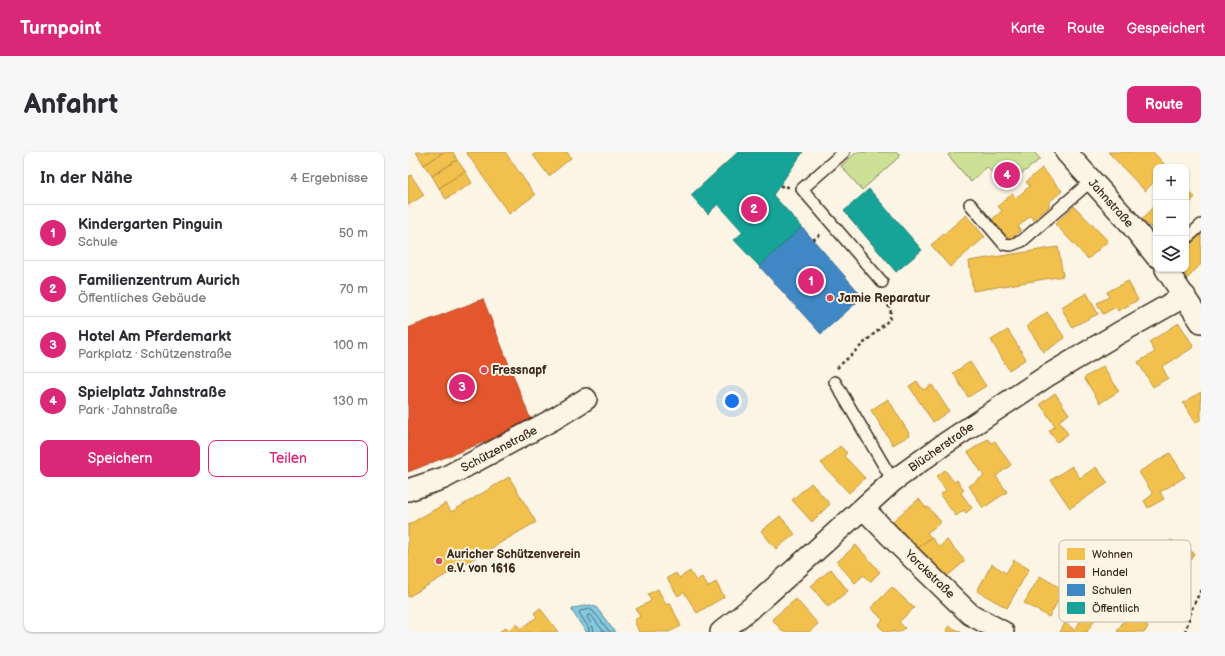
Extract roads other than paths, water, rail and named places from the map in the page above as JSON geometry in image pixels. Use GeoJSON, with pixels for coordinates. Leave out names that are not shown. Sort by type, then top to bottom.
{"type":"FeatureCollection","features":[{"type":"Feature","properties":{"kind":"street","name":"Jahnstraße"},"geometry":{"type":"LineString","coordinates":[[1066,152],[1129,222],[1153,252]]}},
{"type":"Feature","properties":{"kind":"street"},"geometry":{"type":"LineString","coordinates":[[1168,272],[1201,322]]}},
{"type":"Feature","properties":{"kind":"street","name":"Blücherstraße"},"geometry":{"type":"LineString","coordinates":[[721,632],[762,599],[893,481],[943,445],[1047,376],[1185,296]]}},
{"type":"Feature","properties":{"kind":"street","name":"Schützenstraße"},"geometry":{"type":"LineString","coordinates":[[408,490],[444,478],[552,420],[586,399]]}},
{"type":"Feature","properties":{"kind":"street","name":"Yorckstraße"},"geometry":{"type":"LineString","coordinates":[[863,508],[970,614],[1003,632]]}},
{"type":"Feature","properties":{"kind":"lane"},"geometry":{"type":"LineString","coordinates":[[844,152],[802,189],[882,282]]}},
{"type":"Feature","properties":{"kind":"lane"},"geometry":{"type":"LineString","coordinates":[[970,204],[1004,244],[1011,245],[1022,241],[1091,181]]}},
{"type":"Feature","properties":{"kind":"lane"},"geometry":{"type":"LineString","coordinates":[[1189,236],[1201,225]]}},
{"type":"Feature","properties":{"kind":"lane"},"geometry":{"type":"LineString","coordinates":[[835,382],[893,481]]}},
{"type":"Feature","properties":{"kind":"water"},"geometry":{"type":"Polygon","coordinates":[[[590,605],[596,607],[615,632],[586,632],[572,611],[573,608],[590,605]]]}},
{"type":"Feature","properties":{"kind":"place","name":"Spielplatz Jahnstraße"},"geometry":{"type":"Point","coordinates":[1007,175]}},
{"type":"Feature","properties":{"kind":"place","name":"Familienzentrum Aurich"},"geometry":{"type":"Point","coordinates":[754,209]}},
{"type":"Feature","properties":{"kind":"place","name":"Kindergarten Pinguin"},"geometry":{"type":"Point","coordinates":[811,281]}},
{"type":"Feature","properties":{"kind":"place","name":"Jamie Reparatur"},"geometry":{"type":"Point","coordinates":[830,298]}},
{"type":"Feature","properties":{"kind":"place","name":"Fressnapf"},"geometry":{"type":"Point","coordinates":[484,370]}},
{"type":"Feature","properties":{"kind":"place","name":"Hotel Am Pferdemarkt"},"geometry":{"type":"Point","coordinates":[462,387]}},
{"type":"Feature","properties":{"kind":"place","name":"Auricher Schützenverein e.V. von 1616"},"geometry":{"type":"Point","coordinates":[439,561]}}]}
